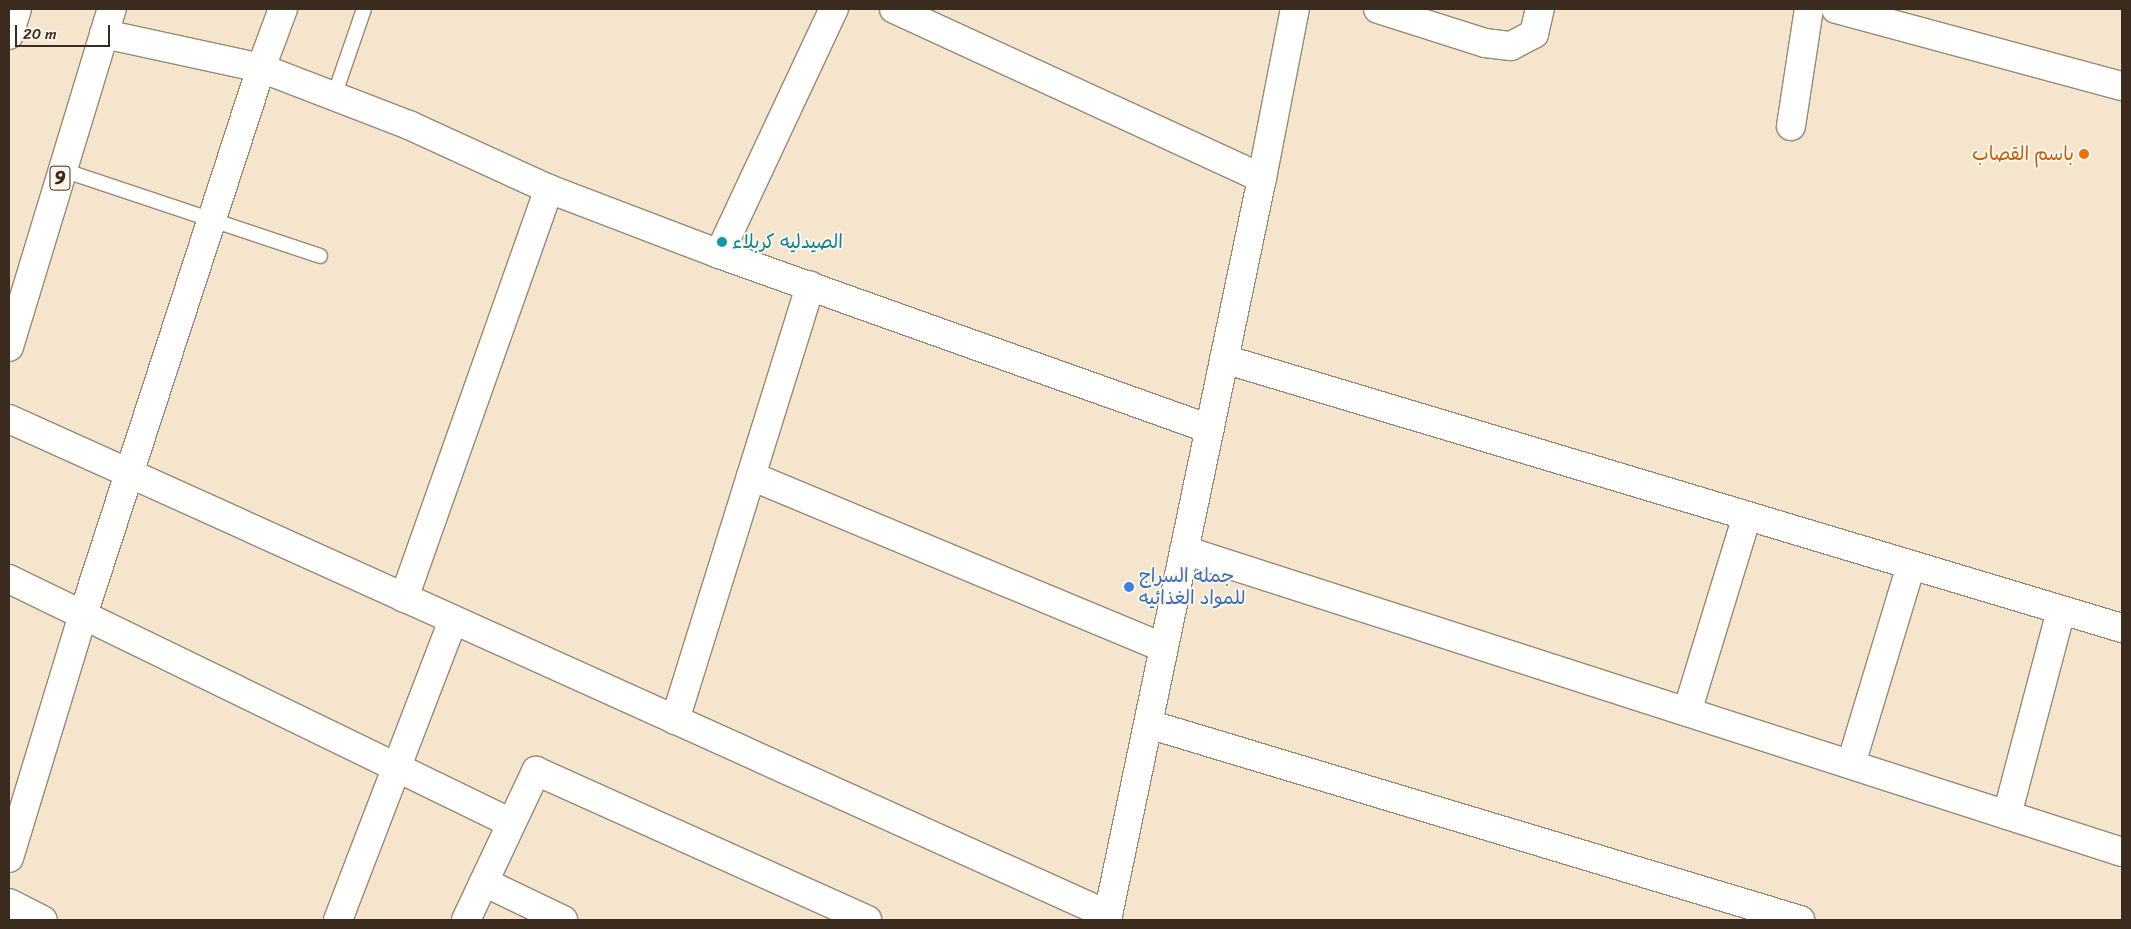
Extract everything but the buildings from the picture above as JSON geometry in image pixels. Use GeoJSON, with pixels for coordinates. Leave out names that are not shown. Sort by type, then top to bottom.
{"type":"FeatureCollection","features":[{"type":"Feature","properties":{"kind":"main road"},"geometry":{"type":"LineString","coordinates":[[9,36],[17,9]]}},
{"type":"Feature","properties":{"kind":"main road"},"geometry":{"type":"LineString","coordinates":[[9,858],[84,616],[261,68],[283,9]]}},
{"type":"Feature","properties":{"kind":"main road"},"geometry":{"type":"LineString","coordinates":[[719,254],[834,9]]}},
{"type":"Feature","properties":{"kind":"main road"},"geometry":{"type":"LineString","coordinates":[[894,9],[1262,178]]}},
{"type":"Feature","properties":{"kind":"main road"},"geometry":{"type":"LineString","coordinates":[[9,420],[676,720],[1107,918],[1262,178],[1295,9]]}},
{"type":"Feature","properties":{"kind":"main road"},"geometry":{"type":"LineString","coordinates":[[1378,9],[1485,43],[1511,46],[1534,34],[1540,9]]}},
{"type":"Feature","properties":{"kind":"main road"},"geometry":{"type":"LineString","coordinates":[[1791,126],[1809,9]]}},
{"type":"Feature","properties":{"kind":"main road"},"geometry":{"type":"LineString","coordinates":[[1836,9],[2122,86]]}},
{"type":"Feature","properties":{"kind":"main road"},"geometry":{"type":"LineString","coordinates":[[108,21],[261,68],[409,125],[549,189],[719,254],[1210,429]]}},
{"type":"Feature","properties":{"kind":"main road","name":"9"},"geometry":{"type":"LineString","coordinates":[[9,347],[108,21]]}},
{"type":"Feature","properties":{"kind":"main road"},"geometry":{"type":"LineString","coordinates":[[404,598],[549,189]]}},
{"type":"Feature","properties":{"kind":"main road"},"geometry":{"type":"LineString","coordinates":[[676,720],[810,286]]}},
{"type":"Feature","properties":{"kind":"main road"},"geometry":{"type":"LineString","coordinates":[[1224,359],[2122,628]]}},
{"type":"Feature","properties":{"kind":"main road"},"geometry":{"type":"LineString","coordinates":[[751,476],[1164,648]]}},
{"type":"Feature","properties":{"kind":"main road"},"geometry":{"type":"LineString","coordinates":[[1687,712],[1747,516]]}},
{"type":"Feature","properties":{"kind":"main road"},"geometry":{"type":"LineString","coordinates":[[1184,550],[2122,852]]}},
{"type":"Feature","properties":{"kind":"main road"},"geometry":{"type":"LineString","coordinates":[[1851,764],[1911,565]]}},
{"type":"Feature","properties":{"kind":"main road"},"geometry":{"type":"LineString","coordinates":[[9,579],[511,823]]}},
{"type":"Feature","properties":{"kind":"main road"},"geometry":{"type":"LineString","coordinates":[[2007,815],[2061,610]]}},
{"type":"Feature","properties":{"kind":"main road"},"geometry":{"type":"LineString","coordinates":[[338,920],[453,620]]}},
{"type":"Feature","properties":{"kind":"main road"},"geometry":{"type":"LineString","coordinates":[[1148,724],[1800,920]]}},
{"type":"Feature","properties":{"kind":"main road"},"geometry":{"type":"LineString","coordinates":[[466,920],[536,771],[867,920]]}},
{"type":"Feature","properties":{"kind":"main road"},"geometry":{"type":"LineString","coordinates":[[484,882],[562,920]]}},
{"type":"Feature","properties":{"kind":"main road"},"geometry":{"type":"LineString","coordinates":[[9,903],[43,920]]}},
{"type":"Feature","properties":{"kind":"lane"},"geometry":{"type":"LineString","coordinates":[[334,96],[364,9]]}},
{"type":"Feature","properties":{"kind":"lane"},"geometry":{"type":"LineString","coordinates":[[63,170],[320,256]]}},
{"type":"Feature","properties":{"kind":"place","name":"باسم القصاب"},"geometry":{"type":"Point","coordinates":[2084,154]}},
{"type":"Feature","properties":{"kind":"place","name":"الصيدليه كربلاء"},"geometry":{"type":"Point","coordinates":[722,242]}},
{"type":"Feature","properties":{"kind":"place","name":"جمله السراج للمواد الغذائيه"},"geometry":{"type":"Point","coordinates":[1129,587]}}]}
